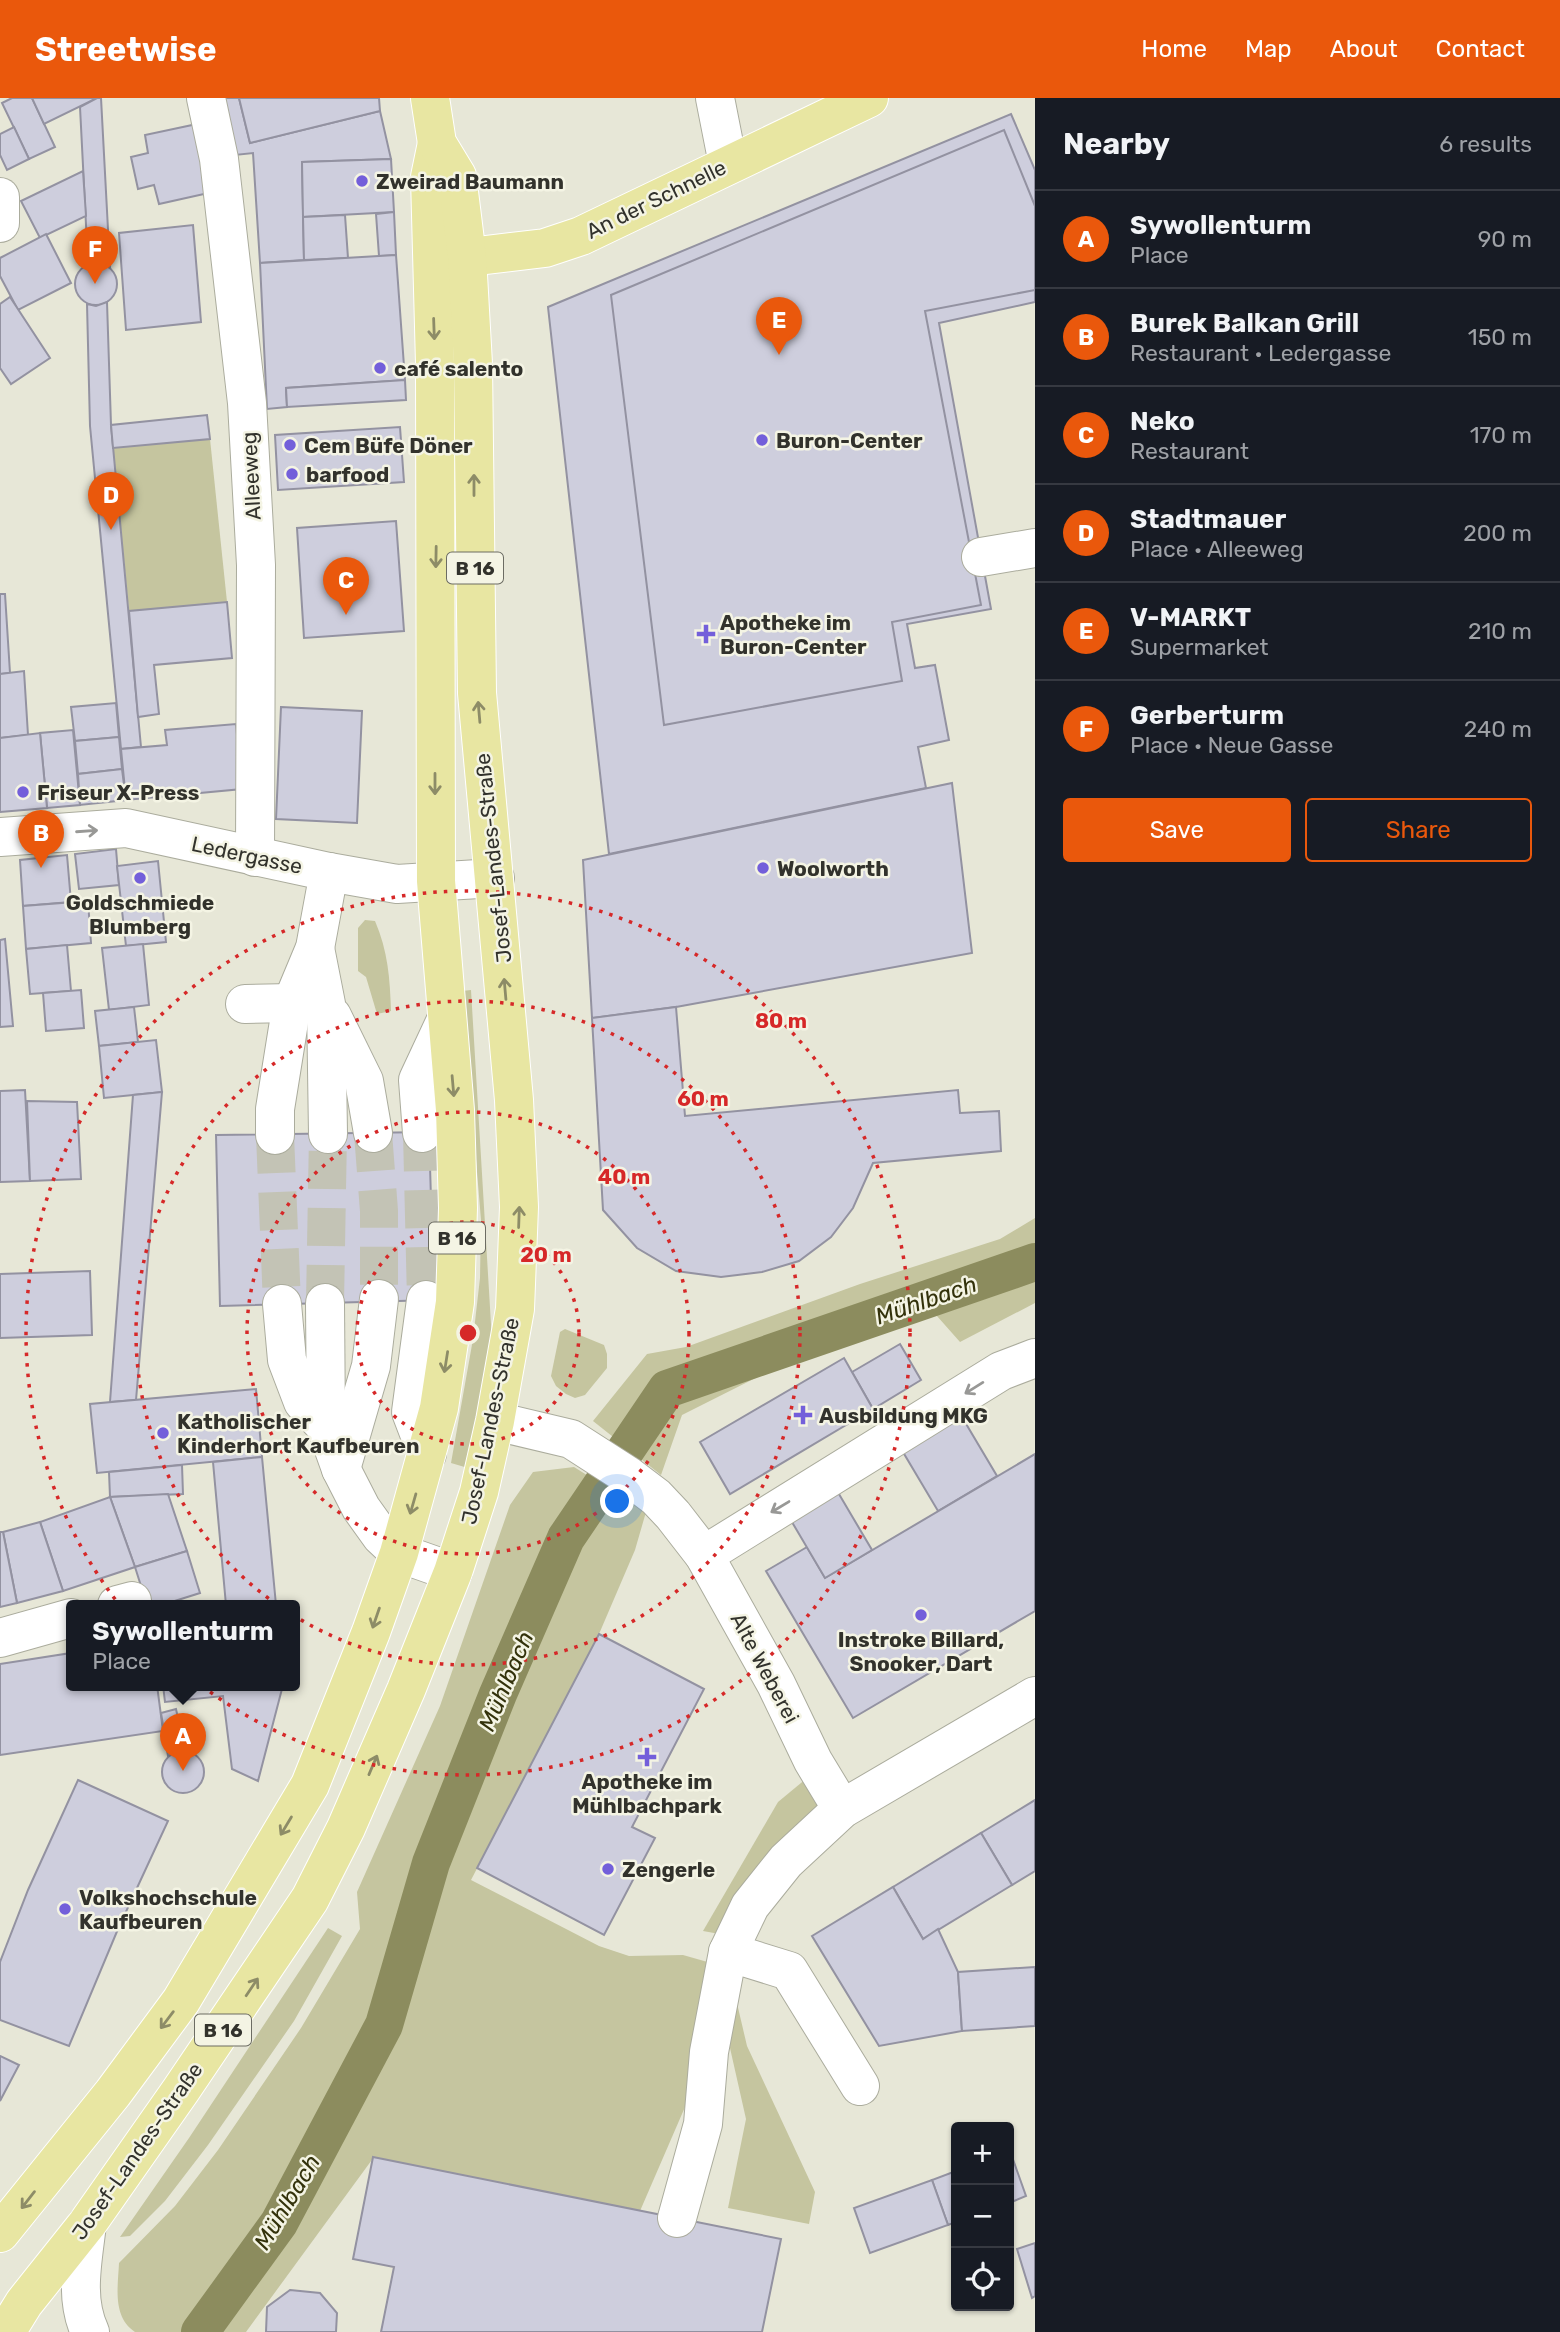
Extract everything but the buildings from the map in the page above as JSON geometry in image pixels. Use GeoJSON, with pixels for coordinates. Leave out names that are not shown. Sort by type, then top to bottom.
{"type":"FeatureCollection","features":[{"type":"Feature","properties":{"kind":"main road"},"geometry":{"type":"LineString","coordinates":[[430,98],[437,143],[430,177],[449,259]]}},
{"type":"Feature","properties":{"kind":"main road","name":"An der Schnelle"},"geometry":{"type":"LineString","coordinates":[[449,259],[545,248],[581,236],[869,98]]}},
{"type":"Feature","properties":{"kind":"main road","name":"Josef-Landes-Straße"},"geometry":{"type":"LineString","coordinates":[[6,2332],[24,2303],[87,2224],[181,2091],[310,1899],[352,1816],[453,1572],[479,1492],[495,1421],[515,1309],[519,1207],[514,1100],[477,693],[473,363],[449,259]]}},
{"type":"Feature","properties":{"kind":"main road","name":"B 16"},"geometry":{"type":"LineString","coordinates":[[0,2233],[113,2093],[181,2001],[310,1785],[371,1632],[399,1553],[439,1408],[456,1302],[458,1196],[455,1110],[436,881],[436,365],[449,259]]}},
{"type":"Feature","properties":{"kind":"street","name":"Alleeweg"},"geometry":{"type":"LineString","coordinates":[[206,98],[219,159],[247,403],[256,565],[255,857]]}},
{"type":"Feature","properties":{"kind":"street"},"geometry":{"type":"LineString","coordinates":[[715,98],[728,164]]}},
{"type":"Feature","properties":{"kind":"street"},"geometry":{"type":"LineString","coordinates":[[0,197],[0,223]]}},
{"type":"Feature","properties":{"kind":"street"},"geometry":{"type":"LineString","coordinates":[[1035,548],[984,568],[1035,571]]}},
{"type":"Feature","properties":{"kind":"street","name":"Ledergasse"},"geometry":{"type":"LineString","coordinates":[[0,837],[126,828],[255,857],[397,884],[495,878]]}},
{"type":"Feature","properties":{"kind":"street"},"geometry":{"type":"LineString","coordinates":[[275,1135],[275,1109],[309,1003],[315,948],[329,872]]}},
{"type":"Feature","properties":{"kind":"street"},"geometry":{"type":"LineString","coordinates":[[245,1004],[309,1003]]}},
{"type":"Feature","properties":{"kind":"street"},"geometry":{"type":"LineString","coordinates":[[309,1003],[364,1081],[373,1133]]}},
{"type":"Feature","properties":{"kind":"street"},"geometry":{"type":"LineString","coordinates":[[309,1003],[328,1134]]}},
{"type":"Feature","properties":{"kind":"street"},"geometry":{"type":"LineString","coordinates":[[422,1133],[418,1080],[447,1018]]}},
{"type":"Feature","properties":{"kind":"street"},"geometry":{"type":"LineString","coordinates":[[341,1469],[371,1366],[379,1299]]}},
{"type":"Feature","properties":{"kind":"street"},"geometry":{"type":"LineString","coordinates":[[426,1300],[411,1412],[427,1454]]}},
{"type":"Feature","properties":{"kind":"street"},"geometry":{"type":"LineString","coordinates":[[325,1303],[326,1427],[341,1469],[361,1508],[381,1536],[399,1553],[453,1572]]}},
{"type":"Feature","properties":{"kind":"street"},"geometry":{"type":"LineString","coordinates":[[282,1304],[287,1360],[303,1402],[326,1427]]}},
{"type":"Feature","properties":{"kind":"street"},"geometry":{"type":"LineString","coordinates":[[704,1555],[1001,1371],[1035,1358]]}},
{"type":"Feature","properties":{"kind":"street","name":"Alte Weberei"},"geometry":{"type":"LineString","coordinates":[[495,1421],[571,1439],[589,1448],[656,1497],[673,1515],[704,1555],[776,1684],[813,1761],[842,1809]]}},
{"type":"Feature","properties":{"kind":"street"},"geometry":{"type":"LineString","coordinates":[[0,1638],[66,1619]]}},
{"type":"Feature","properties":{"kind":"street"},"geometry":{"type":"LineString","coordinates":[[677,2218],[703,2124],[709,2052],[728,1952],[750,1906],[786,1861],[842,1809],[1035,1696]]}},
{"type":"Feature","properties":{"kind":"street"},"geometry":{"type":"LineString","coordinates":[[728,1952],[789,1971],[860,2087]]}},
{"type":"Feature","properties":{"kind":"street"},"geometry":{"type":"LineString","coordinates":[[87,2224],[80,2288],[82,2315],[90,2332]]}},
{"type":"Feature","properties":{"kind":"green space"},"geometry":{"type":"Polygon","coordinates":[[[210,439],[227,602],[129,611],[113,448],[210,439]]]}},
{"type":"Feature","properties":{"kind":"green space"},"geometry":{"type":"Polygon","coordinates":[[[365,920],[375,921],[386,954],[389,976],[391,1011],[377,1014],[366,977],[358,971],[358,928],[365,920]]]}},
{"type":"Feature","properties":{"kind":"green space"},"geometry":{"type":"Polygon","coordinates":[[[471,990],[492,1341],[468,1468],[451,1463],[473,1339],[480,1278],[481,1220],[462,991],[471,990]]]}},
{"type":"Feature","properties":{"kind":"green space"},"geometry":{"type":"Polygon","coordinates":[[[1035,1218],[1035,1303],[960,1342],[929,1307],[831,1340],[682,1415],[661,1475],[593,1421],[647,1354],[686,1347],[860,1284],[1000,1239],[1035,1218]]]}},
{"type":"Feature","properties":{"kind":"green space"},"geometry":{"type":"Polygon","coordinates":[[[565,1329],[604,1345],[607,1354],[607,1368],[585,1395],[575,1398],[556,1386],[551,1376],[560,1332],[565,1329]]]}},
{"type":"Feature","properties":{"kind":"green space"},"geometry":{"type":"Polygon","coordinates":[[[574,1467],[646,1512],[635,1550],[599,1634],[471,1880],[599,1946],[629,1956],[683,1955],[711,1963],[685,2107],[640,2211],[374,2157],[246,2332],[135,2332],[128,2326],[120,2310],[119,2263],[175,2206],[218,2150],[301,2028],[360,1929],[357,1892],[440,1706],[510,1505],[533,1472],[574,1467]]]}},
{"type":"Feature","properties":{"kind":"green space"},"geometry":{"type":"Polygon","coordinates":[[[807,1778],[826,1810],[725,1935],[703,1931],[778,1802],[807,1778]]]}},
{"type":"Feature","properties":{"kind":"green space"},"geometry":{"type":"Polygon","coordinates":[[[328,1928],[342,1936],[294,2021],[208,2145],[165,2201],[130,2236],[120,2237],[189,2138],[328,1928]]]}},
{"type":"Feature","properties":{"kind":"green space"},"geometry":{"type":"Polygon","coordinates":[[[732,1982],[747,2046],[815,2192],[809,2224],[728,2208],[746,2119],[730,2048],[732,1982]]]}},
{"type":"Feature","properties":{"kind":"waterway","name":"Mühlbach"},"geometry":{"type":"LineString","coordinates":[[200,2332],[279,2223],[384,2025],[431,1863],[498,1694],[566,1538],[667,1389],[1035,1262]]}},
{"type":"Feature","properties":{"kind":"tunnel"},"geometry":{"type":"LineString","coordinates":[[373,1133],[379,1211],[379,1299]]}},
{"type":"Feature","properties":{"kind":"tunnel"},"geometry":{"type":"LineString","coordinates":[[422,1133],[426,1300]]}},
{"type":"Feature","properties":{"kind":"tunnel"},"geometry":{"type":"LineString","coordinates":[[325,1303],[328,1134]]}},
{"type":"Feature","properties":{"kind":"tunnel"},"geometry":{"type":"LineString","coordinates":[[275,1135],[282,1304]]}},
{"type":"Feature","properties":{"kind":"place","name":"Zweirad Baumann"},"geometry":{"type":"Point","coordinates":[362,181]}},
{"type":"Feature","properties":{"kind":"place","name":"Gerberturm"},"geometry":{"type":"Point","coordinates":[95,284]}},
{"type":"Feature","properties":{"kind":"place","name":"V-MARKT"},"geometry":{"type":"Point","coordinates":[779,355]}},
{"type":"Feature","properties":{"kind":"place","name":"café salento"},"geometry":{"type":"Point","coordinates":[380,368]}},
{"type":"Feature","properties":{"kind":"place","name":"Buron-Center"},"geometry":{"type":"Point","coordinates":[762,440]}},
{"type":"Feature","properties":{"kind":"place","name":"Cem Büfe Döner"},"geometry":{"type":"Point","coordinates":[290,445]}},
{"type":"Feature","properties":{"kind":"place","name":"barfood"},"geometry":{"type":"Point","coordinates":[292,474]}},
{"type":"Feature","properties":{"kind":"place","name":"Stadtmauer"},"geometry":{"type":"Point","coordinates":[111,530]}},
{"type":"Feature","properties":{"kind":"place","name":"Neko"},"geometry":{"type":"Point","coordinates":[346,615]}},
{"type":"Feature","properties":{"kind":"place","name":"Apotheke im Buron-Center"},"geometry":{"type":"Point","coordinates":[706,634]}},
{"type":"Feature","properties":{"kind":"place","name":"Friseur X-Press"},"geometry":{"type":"Point","coordinates":[23,792]}},
{"type":"Feature","properties":{"kind":"place","name":"Burek Balkan Grill"},"geometry":{"type":"Point","coordinates":[41,868]}},
{"type":"Feature","properties":{"kind":"place","name":"Woolworth"},"geometry":{"type":"Point","coordinates":[763,868]}},
{"type":"Feature","properties":{"kind":"place","name":"Goldschmiede Blumberg"},"geometry":{"type":"Point","coordinates":[140,878]}},
{"type":"Feature","properties":{"kind":"place","name":"Ausbildung MKG"},"geometry":{"type":"Point","coordinates":[803,1415]}},
{"type":"Feature","properties":{"kind":"place","name":"Katholischer Kinderhort Kaufbeuren"},"geometry":{"type":"Point","coordinates":[163,1433]}},
{"type":"Feature","properties":{"kind":"place","name":"Instroke Billard, Snooker, Dart"},"geometry":{"type":"Point","coordinates":[921,1615]}},
{"type":"Feature","properties":{"kind":"place","name":"Apotheke im Mühlbachpark"},"geometry":{"type":"Point","coordinates":[647,1757]}},
{"type":"Feature","properties":{"kind":"place","name":"Sywollenturm"},"geometry":{"type":"Point","coordinates":[183,1771]}},
{"type":"Feature","properties":{"kind":"place","name":"Zengerle"},"geometry":{"type":"Point","coordinates":[608,1869]}},
{"type":"Feature","properties":{"kind":"place","name":"Volkshochschule Kaufbeuren"},"geometry":{"type":"Point","coordinates":[65,1909]}}]}
